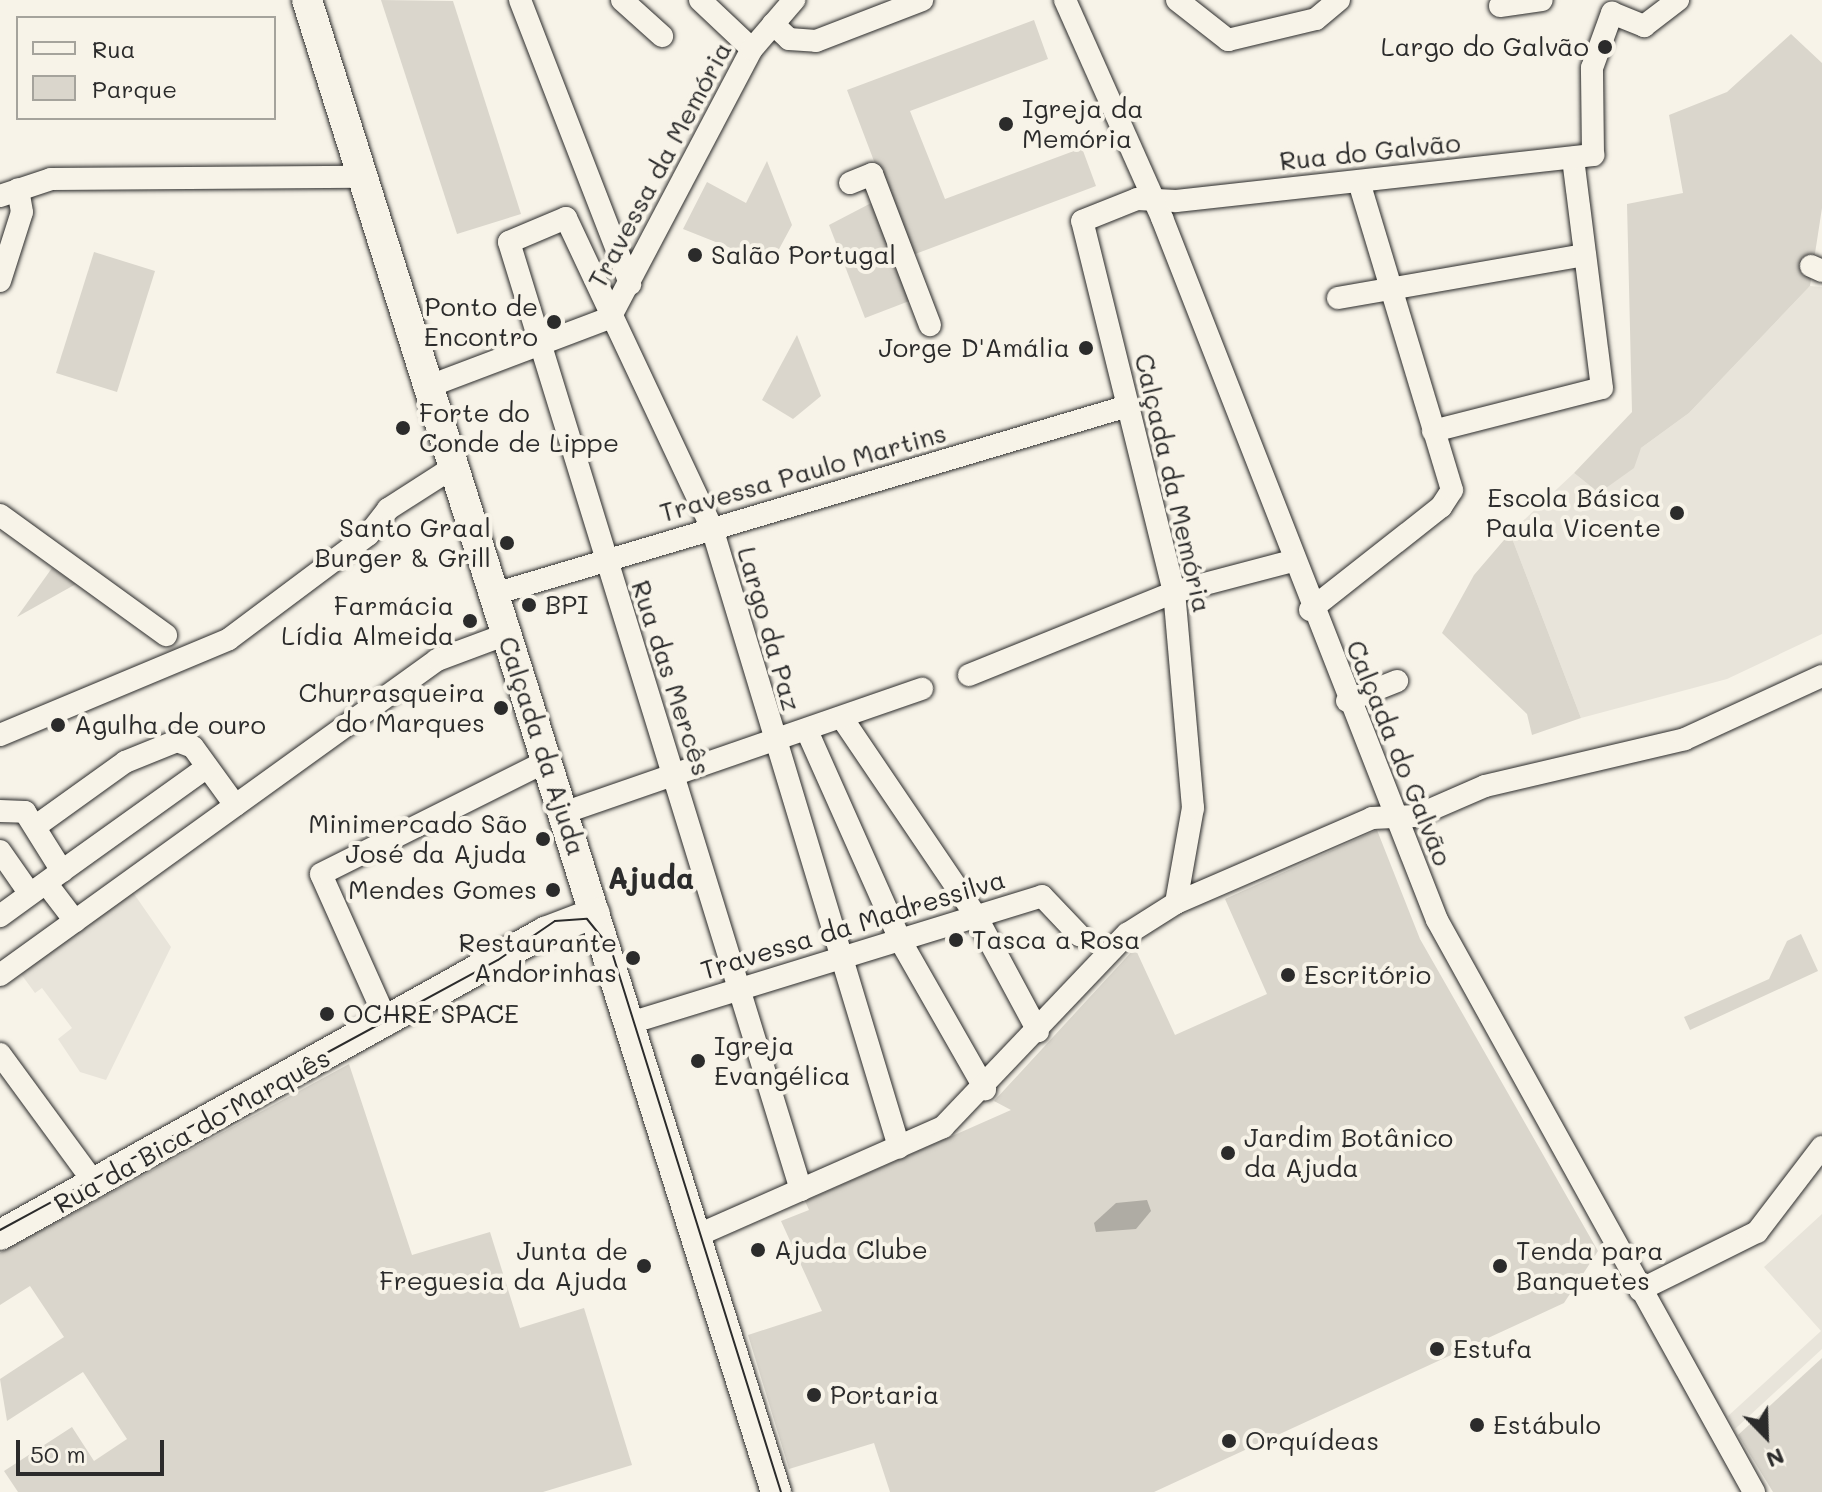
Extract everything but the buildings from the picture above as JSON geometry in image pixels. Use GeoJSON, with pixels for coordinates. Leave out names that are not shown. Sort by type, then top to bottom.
{"type":"FeatureCollection","features":[{"type":"Feature","properties":{"kind":"street","name":"Calçada da Ajuda"},"geometry":{"type":"LineString","coordinates":[[307,0],[776,1492]]}},
{"type":"Feature","properties":{"kind":"street"},"geometry":{"type":"LineString","coordinates":[[520,0],[630,284]]}},
{"type":"Feature","properties":{"kind":"street"},"geometry":{"type":"LineString","coordinates":[[622,0],[662,36]]}},
{"type":"Feature","properties":{"kind":"street"},"geometry":{"type":"LineString","coordinates":[[700,0],[752,49]]}},
{"type":"Feature","properties":{"kind":"street","name":"Travessa da Memória"},"geometry":{"type":"LineString","coordinates":[[427,387],[610,318],[752,49],[794,0]]}},
{"type":"Feature","properties":{"kind":"street"},"geometry":{"type":"LineString","coordinates":[[773,24],[789,39],[816,41],[922,0]]}},
{"type":"Feature","properties":{"kind":"street","name":"Calçada do Galvão"},"geometry":{"type":"LineString","coordinates":[[1065,0],[1152,199],[1310,610],[1437,920],[1754,1492]]}},
{"type":"Feature","properties":{"kind":"street"},"geometry":{"type":"LineString","coordinates":[[1177,0],[1228,40],[1316,19],[1339,0]]}},
{"type":"Feature","properties":{"kind":"street"},"geometry":{"type":"LineString","coordinates":[[1500,6],[1542,0]]}},
{"type":"Feature","properties":{"kind":"street"},"geometry":{"type":"LineString","coordinates":[[1433,431],[1602,388],[1584,255],[1583,157],[1592,68],[1607,6],[1644,26],[1678,0]]}},
{"type":"Feature","properties":{"kind":"street","name":"Rua do Galvão"},"geometry":{"type":"LineString","coordinates":[[1082,221],[1152,199],[1359,182],[1583,157]]}},
{"type":"Feature","properties":{"kind":"street"},"geometry":{"type":"LineString","coordinates":[[850,183],[872,174],[930,325]]}},
{"type":"Feature","properties":{"kind":"street"},"geometry":{"type":"LineString","coordinates":[[0,281],[22,212],[9,192],[51,179],[361,177]]}},
{"type":"Feature","properties":{"kind":"street"},"geometry":{"type":"LineString","coordinates":[[1310,610],[1441,507],[1452,490],[1359,182]]}},
{"type":"Feature","properties":{"kind":"street","name":"Largo da Paz"},"geometry":{"type":"LineString","coordinates":[[566,218],[610,318],[712,528],[773,744],[899,1147]]}},
{"type":"Feature","properties":{"kind":"street","name":"Rua das Mercês"},"geometry":{"type":"LineString","coordinates":[[566,218],[509,242],[801,1190]]}},
{"type":"Feature","properties":{"kind":"street","name":"Calçada da Memória"},"geometry":{"type":"LineString","coordinates":[[1082,221],[1174,592],[1193,808],[1176,903]]}},
{"type":"Feature","properties":{"kind":"street"},"geometry":{"type":"LineString","coordinates":[[1338,298],[1390,285],[1584,255]]}},
{"type":"Feature","properties":{"kind":"street","name":"Travessa Paulo Martins"},"geometry":{"type":"LineString","coordinates":[[494,594],[1128,406]]}},
{"type":"Feature","properties":{"kind":"street"},"geometry":{"type":"LineString","coordinates":[[0,735],[229,639],[368,535],[388,509],[452,468]]}},
{"type":"Feature","properties":{"kind":"street"},"geometry":{"type":"LineString","coordinates":[[0,515],[166,635]]}},
{"type":"Feature","properties":{"kind":"street"},"geometry":{"type":"LineString","coordinates":[[969,675],[1174,592],[1292,561]]}},
{"type":"Feature","properties":{"kind":"street"},"geometry":{"type":"LineString","coordinates":[[0,975],[437,660],[507,634]]}},
{"type":"Feature","properties":{"kind":"street"},"geometry":{"type":"LineString","coordinates":[[696,1236],[943,1127],[985,1089],[1127,934],[1176,903],[1372,818],[1395,821],[1485,786],[1685,739],[1822,676]]}},
{"type":"Feature","properties":{"kind":"street"},"geometry":{"type":"LineString","coordinates":[[1347,701],[1397,681]]}},
{"type":"Feature","properties":{"kind":"street"},"geometry":{"type":"LineString","coordinates":[[563,813],[844,721],[922,689]]}},
{"type":"Feature","properties":{"kind":"street"},"geometry":{"type":"LineString","coordinates":[[844,721],[976,916],[1038,1031]]}},
{"type":"Feature","properties":{"kind":"street"},"geometry":{"type":"LineString","coordinates":[[808,733],[900,940],[985,1089]]}},
{"type":"Feature","properties":{"kind":"street"},"geometry":{"type":"LineString","coordinates":[[36,826],[125,762],[177,741],[193,747],[235,805]]}},
{"type":"Feature","properties":{"kind":"street"},"geometry":{"type":"LineString","coordinates":[[388,1024],[321,874],[547,761]]}},
{"type":"Feature","properties":{"kind":"street"},"geometry":{"type":"LineString","coordinates":[[0,916],[207,767]]}},
{"type":"Feature","properties":{"kind":"street"},"geometry":{"type":"LineString","coordinates":[[0,811],[19,808],[36,826],[46,882]]}},
{"type":"Feature","properties":{"kind":"street"},"geometry":{"type":"LineString","coordinates":[[0,851],[46,882],[75,921]]}},
{"type":"Feature","properties":{"kind":"street","name":"Travessa da Madressilva"},"geometry":{"type":"LineString","coordinates":[[630,1023],[1042,896],[1079,935]]}},
{"type":"Feature","properties":{"kind":"street","name":"Rua da Bica do Marquês"},"geometry":{"type":"LineString","coordinates":[[0,1235],[388,1024],[545,932],[595,913]]}},
{"type":"Feature","properties":{"kind":"street"},"geometry":{"type":"LineString","coordinates":[[0,1054],[95,1184]]}},
{"type":"Feature","properties":{"kind":"street"},"geometry":{"type":"LineString","coordinates":[[1640,1290],[1757,1232],[1822,1147]]}},
{"type":"Feature","properties":{"kind":"shaded area","name":"Escola Básica Paula Vicente"},"geometry":{"type":"Polygon","coordinates":[[[1810,286],[1822,287],[1822,634],[1727,679],[1581,718],[1510,533],[1574,473],[1599,493],[1641,448],[1689,413],[1810,286]]]}},
{"type":"Feature","properties":{"kind":"shaded area"},"geometry":{"type":"Polygon","coordinates":[[[132,891],[171,947],[106,1080],[80,1072],[58,1039],[72,1028],[42,988],[35,993],[21,974],[132,891]]]}},
{"type":"Feature","properties":{"kind":"shaded area"},"geometry":{"type":"Polygon","coordinates":[[[1147,1200],[1151,1211],[1136,1229],[1096,1232],[1094,1223],[1116,1203],[1147,1200]]]}},
{"type":"Feature","properties":{"kind":"shaded area"},"geometry":{"type":"Polygon","coordinates":[[[1822,1214],[1822,1349],[1735,1429],[1728,1416],[1821,1331],[1764,1267],[1822,1214]]]}},
{"type":"Feature","properties":{"kind":"green space"},"geometry":{"type":"Polygon","coordinates":[[[381,0],[453,1],[521,214],[457,234],[381,0]]]}},
{"type":"Feature","properties":{"kind":"green space"},"geometry":{"type":"Polygon","coordinates":[[[1034,20],[1048,59],[910,111],[945,199],[1082,148],[1096,186],[910,256],[847,90],[1034,20]]]}},
{"type":"Feature","properties":{"kind":"green space"},"geometry":{"type":"Polygon","coordinates":[[[1791,34],[1822,63],[1822,208],[1810,286],[1689,413],[1641,448],[1634,468],[1599,493],[1574,473],[1632,412],[1627,204],[1683,193],[1669,115],[1727,92],[1791,34]]]}},
{"type":"Feature","properties":{"kind":"green space"},"geometry":{"type":"Polygon","coordinates":[[[767,161],[792,225],[771,264],[683,229],[707,182],[746,203],[767,161]]]}},
{"type":"Feature","properties":{"kind":"green space"},"geometry":{"type":"Polygon","coordinates":[[[875,201],[912,300],[865,318],[829,225],[875,201]]]}},
{"type":"Feature","properties":{"kind":"green space"},"geometry":{"type":"Polygon","coordinates":[[[94,252],[155,271],[117,392],[56,373],[94,252]]]}},
{"type":"Feature","properties":{"kind":"green space"},"geometry":{"type":"Polygon","coordinates":[[[797,335],[821,396],[793,419],[762,400],[797,335]]]}},
{"type":"Feature","properties":{"kind":"green space"},"geometry":{"type":"Polygon","coordinates":[[[1510,533],[1581,718],[1532,735],[1527,714],[1442,633],[1474,575],[1510,533]]]}},
{"type":"Feature","properties":{"kind":"green space"},"geometry":{"type":"Polygon","coordinates":[[[52,568],[76,584],[17,617],[52,568]]]}},
{"type":"Feature","properties":{"kind":"green space","name":"Jardim Botânico da Ajuda"},"geometry":{"type":"Polygon","coordinates":[[[1377,830],[1420,939],[1598,1251],[1564,1303],[1154,1492],[890,1492],[874,1443],[789,1469],[748,1335],[822,1311],[781,1221],[809,1210],[805,1201],[1011,1110],[994,1101],[1135,948],[1175,1035],[1267,994],[1225,899],[1377,830]]]}},
{"type":"Feature","properties":{"kind":"green space"},"geometry":{"type":"Polygon","coordinates":[[[1801,934],[1818,971],[1690,1030],[1684,1017],[1769,979],[1787,941],[1801,934]]]}},
{"type":"Feature","properties":{"kind":"green space"},"geometry":{"type":"Polygon","coordinates":[[[349,1064],[412,1255],[490,1232],[520,1328],[584,1308],[632,1465],[543,1492],[18,1492],[4,1471],[72,1427],[94,1461],[127,1439],[83,1372],[7,1421],[0,1379],[64,1337],[30,1286],[0,1305],[0,1253],[349,1064]]]}},
{"type":"Feature","properties":{"kind":"green space"},"geometry":{"type":"Polygon","coordinates":[[[1822,1358],[1822,1492],[1773,1492],[1738,1435],[1822,1358]]]}},
{"type":"Feature","properties":{"kind":"tram line"},"geometry":{"type":"LineString","coordinates":[[0,1230],[498,960],[555,921],[587,919],[611,949],[781,1492]]}},
{"type":"Feature","properties":{"kind":"place","name":"Largo do Galvão"},"geometry":{"type":"Point","coordinates":[1605,47]}},
{"type":"Feature","properties":{"kind":"place","name":"Igreja da Memória"},"geometry":{"type":"Point","coordinates":[1006,124]}},
{"type":"Feature","properties":{"kind":"place","name":"Salão Portugal"},"geometry":{"type":"Point","coordinates":[695,255]}},
{"type":"Feature","properties":{"kind":"place","name":"Ponto de Encontro"},"geometry":{"type":"Point","coordinates":[554,322]}},
{"type":"Feature","properties":{"kind":"place","name":"Jorge D'Amália"},"geometry":{"type":"Point","coordinates":[1086,348]}},
{"type":"Feature","properties":{"kind":"place","name":"Forte do Conde de Lippe"},"geometry":{"type":"Point","coordinates":[403,428]}},
{"type":"Feature","properties":{"kind":"place","name":"Escola Básica Paula Vicente"},"geometry":{"type":"Point","coordinates":[1677,513]}},
{"type":"Feature","properties":{"kind":"place","name":"Santo Graal Burger & Grill"},"geometry":{"type":"Point","coordinates":[507,543]}},
{"type":"Feature","properties":{"kind":"place","name":"BPI"},"geometry":{"type":"Point","coordinates":[529,605]}},
{"type":"Feature","properties":{"kind":"place","name":"Farmácia Lídia Almeida"},"geometry":{"type":"Point","coordinates":[470,621]}},
{"type":"Feature","properties":{"kind":"place","name":"Churrasqueira do Marques"},"geometry":{"type":"Point","coordinates":[501,708]}},
{"type":"Feature","properties":{"kind":"place","name":"Agulha de ouro"},"geometry":{"type":"Point","coordinates":[58,725]}},
{"type":"Feature","properties":{"kind":"place","name":"Minimercado São José da Ajuda"},"geometry":{"type":"Point","coordinates":[543,839]}},
{"type":"Feature","properties":{"kind":"place","name":"Mendes Gomes"},"geometry":{"type":"Point","coordinates":[553,890]}},
{"type":"Feature","properties":{"kind":"place","name":"Tasca a Rosa"},"geometry":{"type":"Point","coordinates":[956,940]}},
{"type":"Feature","properties":{"kind":"place","name":"Restaurante Andorinhas"},"geometry":{"type":"Point","coordinates":[633,958]}},
{"type":"Feature","properties":{"kind":"place","name":"Escritório"},"geometry":{"type":"Point","coordinates":[1288,975]}},
{"type":"Feature","properties":{"kind":"place","name":"OCHRE SPACE"},"geometry":{"type":"Point","coordinates":[327,1014]}},
{"type":"Feature","properties":{"kind":"place","name":"Igreja Evangélica"},"geometry":{"type":"Point","coordinates":[698,1061]}},
{"type":"Feature","properties":{"kind":"place","name":"Jardim Botânico da Ajuda"},"geometry":{"type":"Point","coordinates":[1228,1153]}},
{"type":"Feature","properties":{"kind":"place","name":"Ajuda Clube"},"geometry":{"type":"Point","coordinates":[758,1250]}},
{"type":"Feature","properties":{"kind":"place","name":"Junta de Freguesia da Ajuda"},"geometry":{"type":"Point","coordinates":[644,1266]}},
{"type":"Feature","properties":{"kind":"place","name":"Tenda para Banquetes"},"geometry":{"type":"Point","coordinates":[1500,1266]}},
{"type":"Feature","properties":{"kind":"place","name":"Estufa"},"geometry":{"type":"Point","coordinates":[1437,1349]}},
{"type":"Feature","properties":{"kind":"place","name":"Portaria"},"geometry":{"type":"Point","coordinates":[814,1395]}},
{"type":"Feature","properties":{"kind":"place","name":"Estábulo"},"geometry":{"type":"Point","coordinates":[1477,1425]}},
{"type":"Feature","properties":{"kind":"place","name":"Orquídeas"},"geometry":{"type":"Point","coordinates":[1229,1441]}},
{"type":"Feature","properties":{"kind":"district","name":"Ajuda"},"geometry":{"type":"Point","coordinates":[651,877]}}]}
